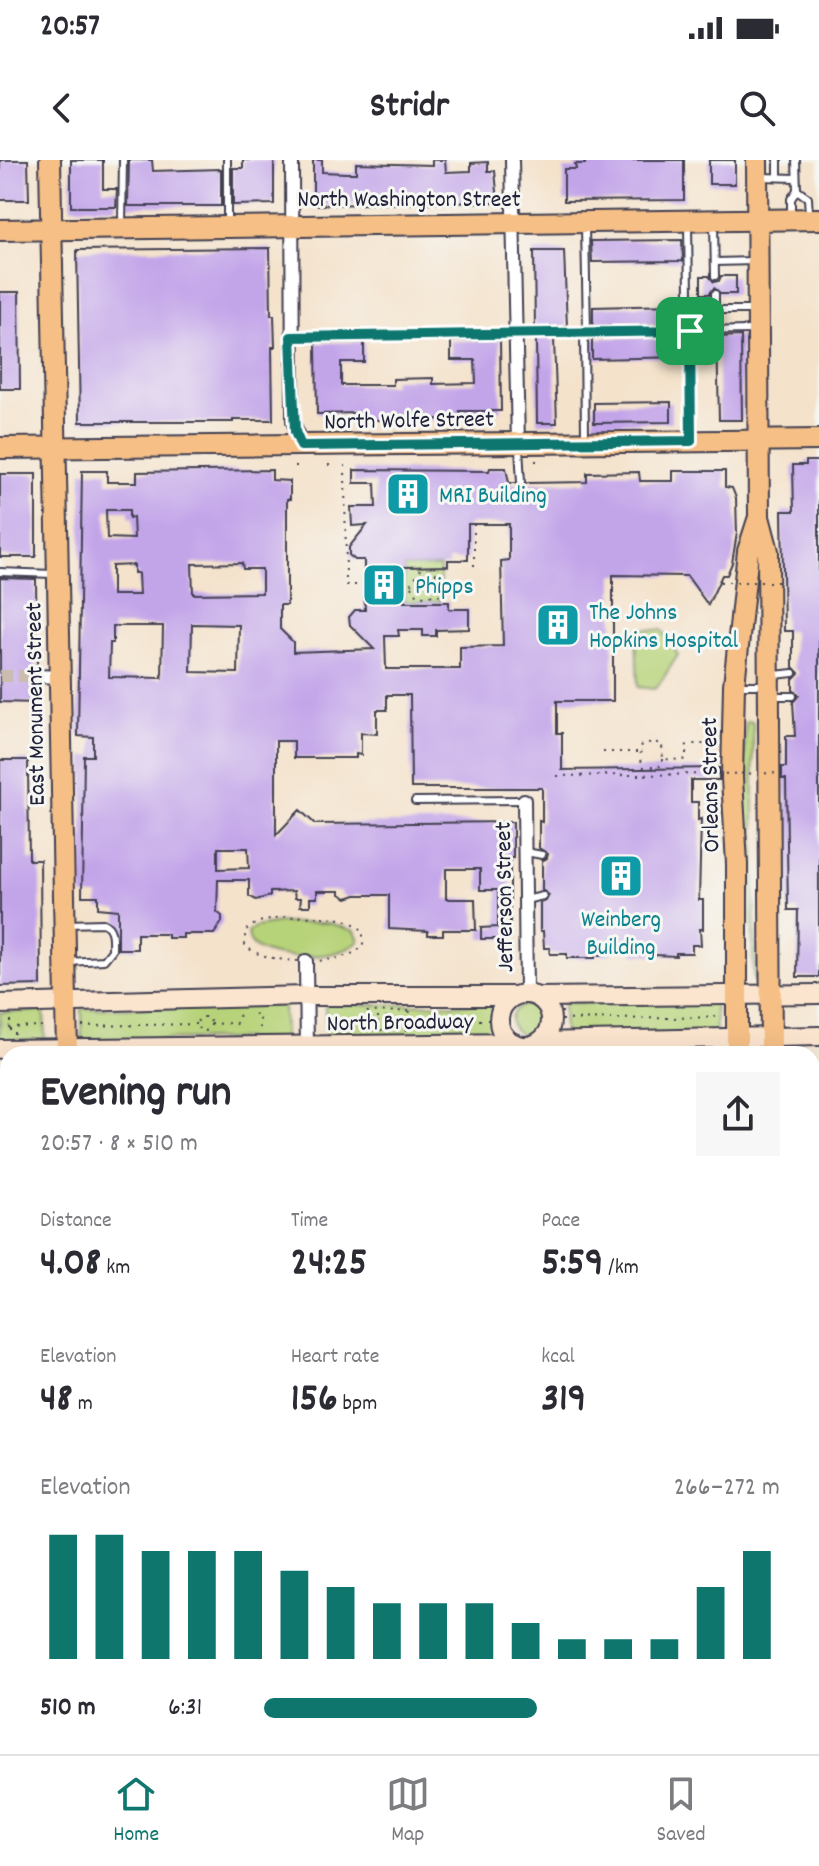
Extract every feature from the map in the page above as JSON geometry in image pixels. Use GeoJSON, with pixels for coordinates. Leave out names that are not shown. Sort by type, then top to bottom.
{"type":"FeatureCollection","features":[{"type":"Feature","properties":{"kind":"main road","name":"East Monument Street"},"geometry":{"type":"LineString","coordinates":[[50,160],[59,677],[68,752],[69,819],[64,925],[66,1046]]}},
{"type":"Feature","properties":{"kind":"main road","name":"Orleans Street"},"geometry":{"type":"LineString","coordinates":[[764,171],[758,220],[759,517],[768,551],[771,1045]]}},
{"type":"Feature","properties":{"kind":"main road","name":"North Washington Street"},"geometry":{"type":"LineString","coordinates":[[0,230],[806,219]]}},
{"type":"Feature","properties":{"kind":"main road","name":"North Wolfe Street"},"geometry":{"type":"LineString","coordinates":[[0,448],[55,447],[299,459],[518,444],[819,440]]}},
{"type":"Feature","properties":{"kind":"main road","name":"Orleans Street"},"geometry":{"type":"LineString","coordinates":[[737,1046],[737,864],[732,778],[734,685],[748,551],[759,517]]}},
{"type":"Feature","properties":{"kind":"main road","name":"North Broadway"},"geometry":{"type":"LineString","coordinates":[[5,1010],[65,1002],[306,996],[819,994]]}},
{"type":"Feature","properties":{"kind":"main road"},"geometry":{"type":"LineString","coordinates":[[526,995],[550,1010],[552,1018],[547,1035],[527,1046],[504,1035],[499,1018],[506,1002],[526,995]]}},
{"type":"Feature","properties":{"kind":"main road","name":"North Broadway"},"geometry":{"type":"LineString","coordinates":[[527,1046],[771,1045],[819,1036]]}},
{"type":"Feature","properties":{"kind":"street"},"geometry":{"type":"LineString","coordinates":[[292,160],[291,337],[293,421],[299,459]]}},
{"type":"Feature","properties":{"kind":"street"},"geometry":{"type":"LineString","coordinates":[[512,160],[518,444]]}},
{"type":"Feature","properties":{"kind":"street"},"geometry":{"type":"LineString","coordinates":[[38,676],[59,677]]}},
{"type":"Feature","properties":{"kind":"street","name":"Jefferson Street"},"geometry":{"type":"LineString","coordinates":[[524,800],[526,995]]}},
{"type":"Feature","properties":{"kind":"street"},"geometry":{"type":"LineString","coordinates":[[306,961],[307,1046]]}},
{"type":"Feature","properties":{"kind":"lane"},"geometry":{"type":"LineString","coordinates":[[122,228],[123,160]]}},
{"type":"Feature","properties":{"kind":"lane"},"geometry":{"type":"LineString","coordinates":[[227,160],[227,227]]}},
{"type":"Feature","properties":{"kind":"lane"},"geometry":{"type":"LineString","coordinates":[[764,171],[778,160]]}},
{"type":"Feature","properties":{"kind":"lane"},"geometry":{"type":"LineString","coordinates":[[796,160],[797,190],[791,199],[806,219]]}},
{"type":"Feature","properties":{"kind":"lane"},"geometry":{"type":"LineString","coordinates":[[764,171],[796,178]]}},
{"type":"Feature","properties":{"kind":"lane"},"geometry":{"type":"LineString","coordinates":[[797,190],[808,198],[806,219]]}},
{"type":"Feature","properties":{"kind":"lane"},"geometry":{"type":"LineString","coordinates":[[688,220],[691,441]]}},
{"type":"Feature","properties":{"kind":"lane"},"geometry":{"type":"LineString","coordinates":[[714,220],[715,276]]}},
{"type":"Feature","properties":{"kind":"lane"},"geometry":{"type":"LineString","coordinates":[[585,222],[586,442]]}},
{"type":"Feature","properties":{"kind":"lane"},"geometry":{"type":"LineString","coordinates":[[715,262],[758,261]]}},
{"type":"Feature","properties":{"kind":"lane"},"geometry":{"type":"LineString","coordinates":[[715,294],[715,310],[758,320]]}},
{"type":"Feature","properties":{"kind":"lane"},"geometry":{"type":"LineString","coordinates":[[291,337],[690,331],[758,320]]}},
{"type":"Feature","properties":{"kind":"lane"},"geometry":{"type":"LineString","coordinates":[[518,444],[521,483]]}},
{"type":"Feature","properties":{"kind":"lane"},"geometry":{"type":"LineString","coordinates":[[0,572],[57,574]]}},
{"type":"Feature","properties":{"kind":"lane"},"geometry":{"type":"LineString","coordinates":[[768,685],[777,673],[793,673]]}},
{"type":"Feature","properties":{"kind":"lane"},"geometry":{"type":"LineString","coordinates":[[734,685],[768,685]]}},
{"type":"Feature","properties":{"kind":"lane"},"geometry":{"type":"LineString","coordinates":[[768,685],[777,696],[793,696]]}},
{"type":"Feature","properties":{"kind":"lane"},"geometry":{"type":"LineString","coordinates":[[415,801],[524,800]]}},
{"type":"Feature","properties":{"kind":"lane"},"geometry":{"type":"LineString","coordinates":[[524,851],[542,855]]}},
{"type":"Feature","properties":{"kind":"lane"},"geometry":{"type":"LineString","coordinates":[[525,900],[543,896]]}},
{"type":"Feature","properties":{"kind":"lane"},"geometry":{"type":"LineString","coordinates":[[64,925],[103,923],[111,930],[112,950],[104,960],[65,962]]}},
{"type":"Feature","properties":{"kind":"path"},"geometry":{"type":"LineString","coordinates":[[345,465],[346,585],[364,585]]}},
{"type":"Feature","properties":{"kind":"path"},"geometry":{"type":"LineString","coordinates":[[474,524],[474,567]]}},
{"type":"Feature","properties":{"kind":"path"},"geometry":{"type":"LineString","coordinates":[[410,585],[420,570],[440,574]]}},
{"type":"Feature","properties":{"kind":"path"},"geometry":{"type":"LineString","coordinates":[[720,582],[783,582]]}},
{"type":"Feature","properties":{"kind":"path"},"geometry":{"type":"LineString","coordinates":[[404,585],[410,585]]}},
{"type":"Feature","properties":{"kind":"path"},"geometry":{"type":"LineString","coordinates":[[410,585],[418,596],[440,595]]}},
{"type":"Feature","properties":{"kind":"path"},"geometry":{"type":"LineString","coordinates":[[644,743],[662,745],[663,759],[663,764],[658,767],[642,767],[640,747],[644,743]]}},
{"type":"Feature","properties":{"kind":"path"},"geometry":{"type":"LineString","coordinates":[[663,759],[683,760],[689,744],[717,744]]}},
{"type":"Feature","properties":{"kind":"path"},"geometry":{"type":"LineString","coordinates":[[603,752],[640,752]]}},
{"type":"Feature","properties":{"kind":"path"},"geometry":{"type":"LineString","coordinates":[[557,776],[786,773]]}},
{"type":"Feature","properties":{"kind":"path"},"geometry":{"type":"LineString","coordinates":[[322,917],[350,921],[363,931],[363,946],[350,956],[306,961],[259,955],[245,945],[245,931],[253,923],[265,920],[322,917]]}},
{"type":"Feature","properties":{"kind":"path"},"geometry":{"type":"LineString","coordinates":[[562,1004],[562,1034]]}},
{"type":"Feature","properties":{"kind":"path"},"geometry":{"type":"LineString","coordinates":[[5,1010],[10,1027]]}},
{"type":"Feature","properties":{"kind":"path"},"geometry":{"type":"LineString","coordinates":[[409,1011],[414,1026],[407,1030],[364,1030],[361,1022],[362,1015],[367,1012],[409,1011]]}},
{"type":"Feature","properties":{"kind":"path"},"geometry":{"type":"LineString","coordinates":[[346,1012],[346,1022]]}},
{"type":"Feature","properties":{"kind":"path"},"geometry":{"type":"LineString","coordinates":[[245,1032],[237,1028],[236,1023],[239,1016],[245,1014],[260,1016],[260,1029],[253,1032]]}},
{"type":"Feature","properties":{"kind":"path"},"geometry":{"type":"LineString","coordinates":[[197,1024],[204,1017],[211,1024]]}},
{"type":"Feature","properties":{"kind":"path"},"geometry":{"type":"LineString","coordinates":[[562,1020],[721,1017]]}},
{"type":"Feature","properties":{"kind":"path"},"geometry":{"type":"LineString","coordinates":[[369,1019],[388,1019]]}},
{"type":"Feature","properties":{"kind":"path"},"geometry":{"type":"LineString","coordinates":[[414,1020],[488,1020],[490,1028]]}},
{"type":"Feature","properties":{"kind":"path"},"geometry":{"type":"LineString","coordinates":[[326,1023],[361,1022]]}},
{"type":"Feature","properties":{"kind":"path"},"geometry":{"type":"LineString","coordinates":[[197,1024],[199,1029],[205,1031],[211,1024],[236,1023]]}},
{"type":"Feature","properties":{"kind":"path"},"geometry":{"type":"LineString","coordinates":[[81,1026],[197,1024]]}},
{"type":"Feature","properties":{"kind":"path"},"geometry":{"type":"LineString","coordinates":[[0,1027],[48,1026]]}},
{"type":"Feature","properties":{"kind":"green space"},"geometry":{"type":"Polygon","coordinates":[[[404,567],[440,567],[440,602],[404,602],[404,567]]]}},
{"type":"Feature","properties":{"kind":"green space"},"geometry":{"type":"Polygon","coordinates":[[[641,629],[662,630],[678,655],[654,689],[638,687],[636,632],[641,629]]]}},
{"type":"Feature","properties":{"kind":"green space"},"geometry":{"type":"Polygon","coordinates":[[[746,721],[753,722],[756,981],[753,980],[751,874],[744,850],[746,721]]]}},
{"type":"Feature","properties":{"kind":"green space"},"geometry":{"type":"Polygon","coordinates":[[[279,923],[329,923],[355,931],[359,940],[335,953],[296,957],[261,951],[251,943],[249,931],[279,923]]]}},
{"type":"Feature","properties":{"kind":"green space"},"geometry":{"type":"Polygon","coordinates":[[[715,1002],[716,1032],[564,1039],[563,1003],[715,1002]]]}},
{"type":"Feature","properties":{"kind":"green space"},"geometry":{"type":"Polygon","coordinates":[[[496,1004],[492,1018],[496,1035],[326,1037],[325,1005],[496,1004]]]}},
{"type":"Feature","properties":{"kind":"green space"},"geometry":{"type":"Polygon","coordinates":[[[283,1005],[284,1039],[82,1040],[82,1009],[283,1005]]]}},
{"type":"Feature","properties":{"kind":"green space"},"geometry":{"type":"Polygon","coordinates":[[[526,1005],[537,1009],[541,1020],[537,1031],[526,1035],[515,1031],[511,1020],[515,1009],[526,1005]]]}},
{"type":"Feature","properties":{"kind":"green space"},"geometry":{"type":"Polygon","coordinates":[[[44,1011],[45,1040],[0,1040],[0,1012],[44,1011]]]}},
{"type":"Feature","properties":{"kind":"building"},"geometry":{"type":"Polygon","coordinates":[[[0,160],[28,160],[29,200],[0,200],[0,160]]]}},
{"type":"Feature","properties":{"kind":"building"},"geometry":{"type":"Polygon","coordinates":[[[71,160],[103,160],[103,189],[117,189],[116,207],[71,207],[71,160]]]}},
{"type":"Feature","properties":{"kind":"building"},"geometry":{"type":"Polygon","coordinates":[[[129,160],[152,160],[153,171],[221,169],[221,206],[128,206],[129,160]]]}},
{"type":"Feature","properties":{"kind":"building"},"geometry":{"type":"Polygon","coordinates":[[[243,160],[274,160],[274,204],[233,205],[233,168],[243,168],[243,160]]]}},
{"type":"Feature","properties":{"kind":"building"},"geometry":{"type":"Polygon","coordinates":[[[313,160],[322,160],[322,172],[346,173],[356,173],[356,163],[432,165],[432,160],[445,160],[446,172],[471,171],[471,163],[488,162],[488,171],[495,171],[498,202],[313,205],[313,160]]]}},
{"type":"Feature","properties":{"kind":"building"},"geometry":{"type":"Polygon","coordinates":[[[585,160],[684,160],[684,200],[564,201],[564,169],[576,169],[575,164],[585,164],[585,160]]]}},
{"type":"Feature","properties":{"kind":"building"},"geometry":{"type":"Polygon","coordinates":[[[709,160],[735,160],[735,184],[709,184],[709,160]]]}},
{"type":"Feature","properties":{"kind":"building"},"geometry":{"type":"Polygon","coordinates":[[[682,240],[683,261],[592,262],[591,241],[682,240]]]}},
{"type":"Feature","properties":{"kind":"building"},"geometry":{"type":"Polygon","coordinates":[[[270,248],[275,347],[272,347],[273,420],[80,422],[77,250],[270,248]]]}},
{"type":"Feature","properties":{"kind":"building"},"geometry":{"type":"Polygon","coordinates":[[[534,251],[564,251],[567,327],[535,327],[534,251]]]}},
{"type":"Feature","properties":{"kind":"building"},"geometry":{"type":"Polygon","coordinates":[[[701,276],[709,276],[714,282],[719,281],[721,276],[736,276],[736,294],[721,294],[714,288],[709,294],[701,294],[701,276]]]}},
{"type":"Feature","properties":{"kind":"building"},"geometry":{"type":"Polygon","coordinates":[[[0,292],[19,292],[20,389],[0,389],[0,292]]]}},
{"type":"Feature","properties":{"kind":"building"},"geometry":{"type":"Polygon","coordinates":[[[683,305],[683,325],[593,326],[593,307],[683,305]]]}},
{"type":"Feature","properties":{"kind":"building"},"geometry":{"type":"Polygon","coordinates":[[[741,336],[742,420],[719,420],[717,337],[741,336]]]}},
{"type":"Feature","properties":{"kind":"building"},"geometry":{"type":"Polygon","coordinates":[[[684,337],[684,357],[592,359],[592,338],[684,337]]]}},
{"type":"Feature","properties":{"kind":"building"},"geometry":{"type":"Polygon","coordinates":[[[536,339],[554,339],[557,423],[537,423],[536,339]]]}},
{"type":"Feature","properties":{"kind":"building"},"geometry":{"type":"Polygon","coordinates":[[[500,340],[501,411],[460,411],[461,419],[368,422],[356,422],[356,413],[317,414],[316,343],[364,342],[364,362],[341,362],[341,385],[393,385],[393,379],[433,378],[433,384],[476,383],[475,360],[451,360],[451,341],[500,340]]]}},
{"type":"Feature","properties":{"kind":"building"},"geometry":{"type":"Polygon","coordinates":[[[671,402],[671,422],[594,423],[594,403],[671,402]]]}},
{"type":"Feature","properties":{"kind":"building"},"geometry":{"type":"Polygon","coordinates":[[[806,461],[819,461],[819,977],[797,977],[798,910],[788,910],[786,779],[782,779],[782,767],[786,767],[786,736],[795,736],[793,702],[799,695],[793,690],[793,679],[799,673],[793,667],[793,631],[784,631],[782,511],[794,511],[793,465],[806,465],[806,461]]]}},
{"type":"Feature","properties":{"kind":"building"},"geometry":{"type":"Polygon","coordinates":[[[490,468],[506,468],[509,483],[515,483],[521,489],[527,483],[587,482],[587,473],[639,472],[640,481],[673,481],[673,471],[725,471],[725,487],[732,488],[736,498],[737,533],[732,563],[727,575],[722,575],[708,605],[687,576],[613,575],[613,701],[557,701],[557,733],[562,733],[562,770],[719,768],[719,780],[691,780],[691,802],[698,802],[698,820],[701,819],[701,945],[692,945],[692,953],[676,953],[676,956],[633,954],[633,946],[612,946],[611,954],[595,955],[595,958],[567,958],[567,954],[550,954],[550,948],[544,948],[543,931],[540,931],[540,903],[546,901],[549,895],[542,890],[542,861],[548,854],[539,848],[542,788],[411,788],[410,695],[387,695],[387,710],[377,710],[377,734],[361,733],[361,755],[356,754],[356,758],[294,758],[294,741],[276,741],[276,835],[300,810],[315,824],[513,822],[510,939],[481,939],[481,928],[498,927],[498,890],[480,890],[480,869],[446,869],[446,899],[475,899],[476,930],[443,930],[443,935],[428,935],[428,931],[389,929],[389,895],[347,898],[340,891],[317,891],[317,898],[310,898],[310,906],[300,906],[301,898],[295,898],[294,891],[270,892],[270,896],[256,900],[249,896],[249,880],[218,880],[217,912],[222,916],[222,922],[214,934],[183,934],[183,938],[168,938],[168,934],[137,934],[137,949],[118,949],[118,910],[98,908],[98,896],[82,896],[84,756],[93,756],[93,737],[78,736],[82,471],[107,471],[107,482],[137,482],[137,472],[272,470],[272,480],[290,481],[290,499],[287,499],[287,605],[280,605],[280,629],[293,642],[293,652],[374,649],[350,625],[349,617],[355,610],[365,610],[364,560],[355,560],[349,555],[349,547],[367,525],[352,526],[351,507],[376,507],[375,483],[354,483],[354,470],[489,471],[490,468]],[[106,510],[107,538],[134,539],[133,517],[129,518],[129,510],[106,510]],[[468,524],[468,560],[448,560],[448,566],[404,567],[404,602],[449,602],[449,609],[469,609],[469,629],[436,630],[436,636],[423,636],[423,630],[398,630],[399,636],[385,636],[386,669],[460,669],[460,647],[503,646],[501,561],[509,560],[509,524],[468,524]],[[242,563],[192,564],[193,594],[262,593],[262,569],[243,569],[242,563]],[[134,565],[112,566],[112,595],[139,595],[138,573],[134,573],[134,565]],[[192,624],[191,672],[238,673],[239,625],[192,624]],[[113,626],[113,643],[110,643],[109,677],[162,678],[163,626],[113,626]],[[218,848],[218,869],[249,868],[248,848],[218,848]]]}},
{"type":"Feature","properties":{"kind":"building"},"geometry":{"type":"Polygon","coordinates":[[[0,474],[36,474],[36,557],[0,557],[0,474]]]}},
{"type":"Feature","properties":{"kind":"building"},"geometry":{"type":"Polygon","coordinates":[[[0,578],[36,579],[37,667],[29,676],[38,685],[38,703],[0,702],[0,578]]]}},
{"type":"Feature","properties":{"kind":"building"},"geometry":{"type":"Polygon","coordinates":[[[0,760],[28,760],[29,860],[40,860],[41,985],[0,986],[0,760]]]}},
{"type":"Feature","properties":{"kind":"tunnel"},"geometry":{"type":"LineString","coordinates":[[0,676],[38,676]]}},
{"type":"Feature","properties":{"kind":"place","name":"MRI Building"},"geometry":{"type":"Point","coordinates":[408,494]}},
{"type":"Feature","properties":{"kind":"place","name":"Phipps"},"geometry":{"type":"Point","coordinates":[384,585]}},
{"type":"Feature","properties":{"kind":"place","name":"The Johns Hopkins Hospital"},"geometry":{"type":"Point","coordinates":[558,625]}},
{"type":"Feature","properties":{"kind":"place","name":"Weinberg Building"},"geometry":{"type":"Point","coordinates":[621,876]}},
{"type":"Feature","properties":{"kind":"route"},"geometry":{"type":"LineString","coordinates":[[690,331],[691,441],[301,446],[295,432],[291,337],[690,331]]}}]}
